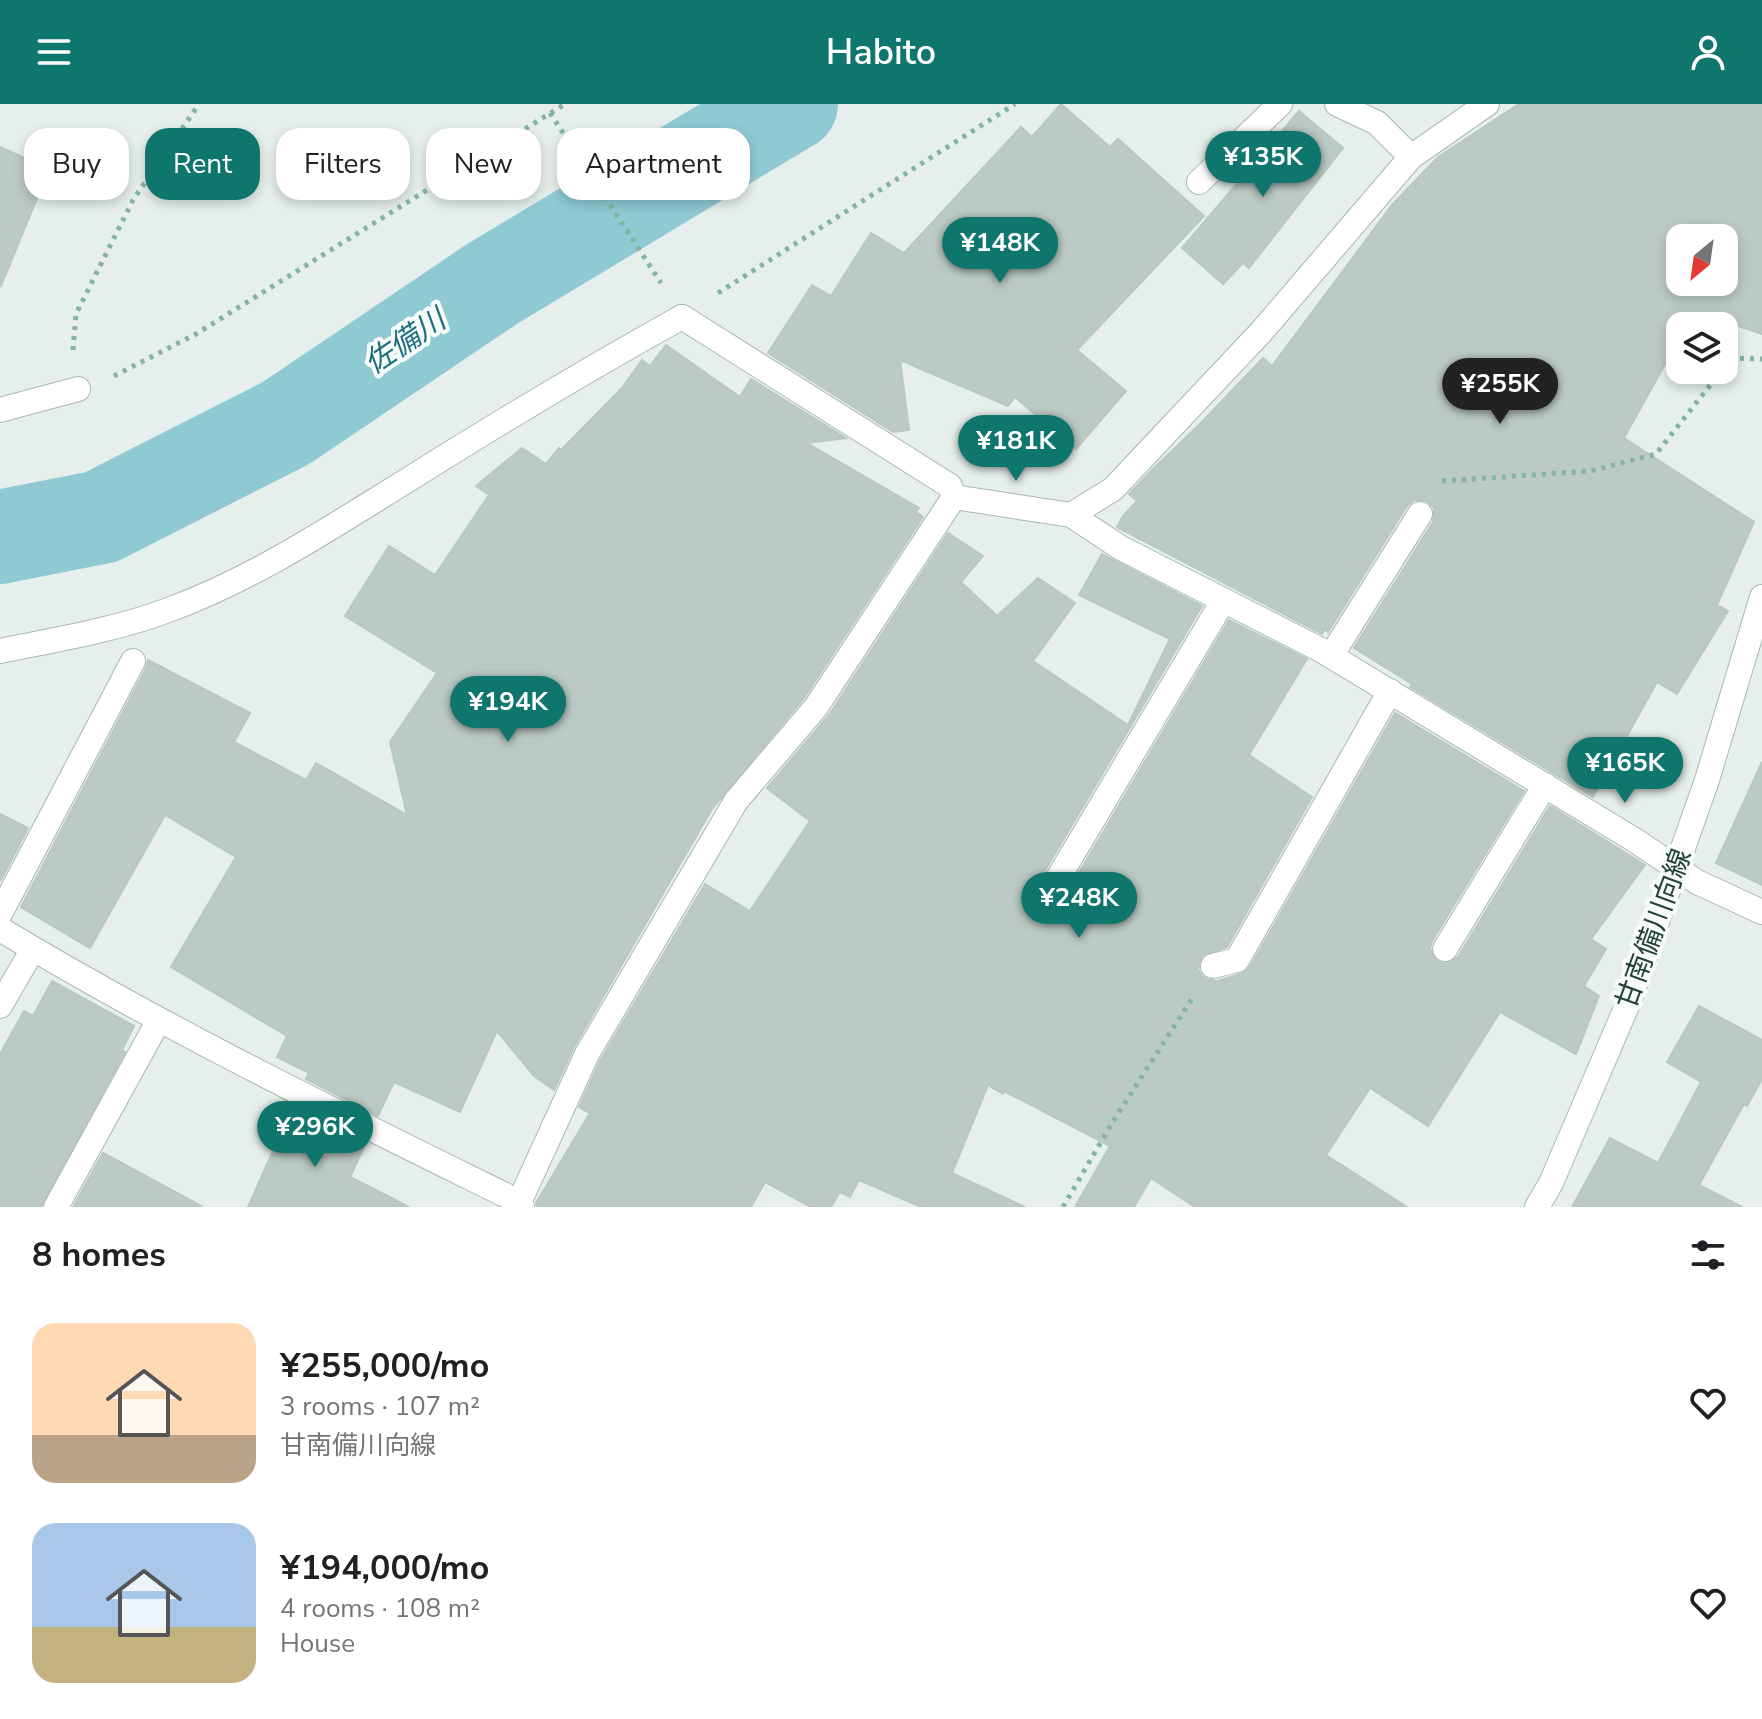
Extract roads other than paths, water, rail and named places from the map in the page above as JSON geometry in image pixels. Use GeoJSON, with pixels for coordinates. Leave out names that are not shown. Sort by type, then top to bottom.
{"type":"FeatureCollection","features":[{"type":"Feature","properties":{"kind":"street"},"geometry":{"type":"LineString","coordinates":[[1199,182],[1280,104]]}},
{"type":"Feature","properties":{"kind":"street"},"geometry":{"type":"LineString","coordinates":[[1337,104],[1377,123],[1411,157]]}},
{"type":"Feature","properties":{"kind":"street"},"geometry":{"type":"LineString","coordinates":[[1071,515],[1113,489],[1262,331],[1411,157],[1487,104]]}},
{"type":"Feature","properties":{"kind":"street"},"geometry":{"type":"LineString","coordinates":[[0,651],[170,610],[242,578],[568,380],[682,317],[950,486],[954,497]]}},
{"type":"Feature","properties":{"kind":"street"},"geometry":{"type":"LineString","coordinates":[[0,410],[78,389]]}},
{"type":"Feature","properties":{"kind":"street"},"geometry":{"type":"LineString","coordinates":[[954,497],[1071,515],[1121,548],[1331,656],[1545,785],[1697,882],[1762,912]]}},
{"type":"Feature","properties":{"kind":"street"},"geometry":{"type":"LineString","coordinates":[[0,929],[159,1020],[493,1189],[519,1206],[587,1054],[736,801],[816,707],[954,497]]}},
{"type":"Feature","properties":{"kind":"street"},"geometry":{"type":"LineString","coordinates":[[1331,656],[1420,514]]}},
{"type":"Feature","properties":{"kind":"street","name":"甘南備川向線"},"geometry":{"type":"LineString","coordinates":[[1537,1207],[1551,1183],[1629,1001],[1707,780],[1762,597]]}},
{"type":"Feature","properties":{"kind":"street"},"geometry":{"type":"LineString","coordinates":[[1057,880],[1223,601]]}},
{"type":"Feature","properties":{"kind":"street"},"geometry":{"type":"LineString","coordinates":[[0,914],[133,661]]}},
{"type":"Feature","properties":{"kind":"street"},"geometry":{"type":"LineString","coordinates":[[1213,966],[1237,960],[1390,691]]}},
{"type":"Feature","properties":{"kind":"street"},"geometry":{"type":"LineString","coordinates":[[1445,949],[1545,785]]}},
{"type":"Feature","properties":{"kind":"street"},"geometry":{"type":"LineString","coordinates":[[0,1006],[33,949]]}},
{"type":"Feature","properties":{"kind":"street"},"geometry":{"type":"LineString","coordinates":[[56,1207],[159,1020]]}},
{"type":"Feature","properties":{"kind":"waterway","name":"佐備川"},"geometry":{"type":"LineString","coordinates":[[0,537],[101,517],[286,423],[492,284],[791,104]]}}]}
